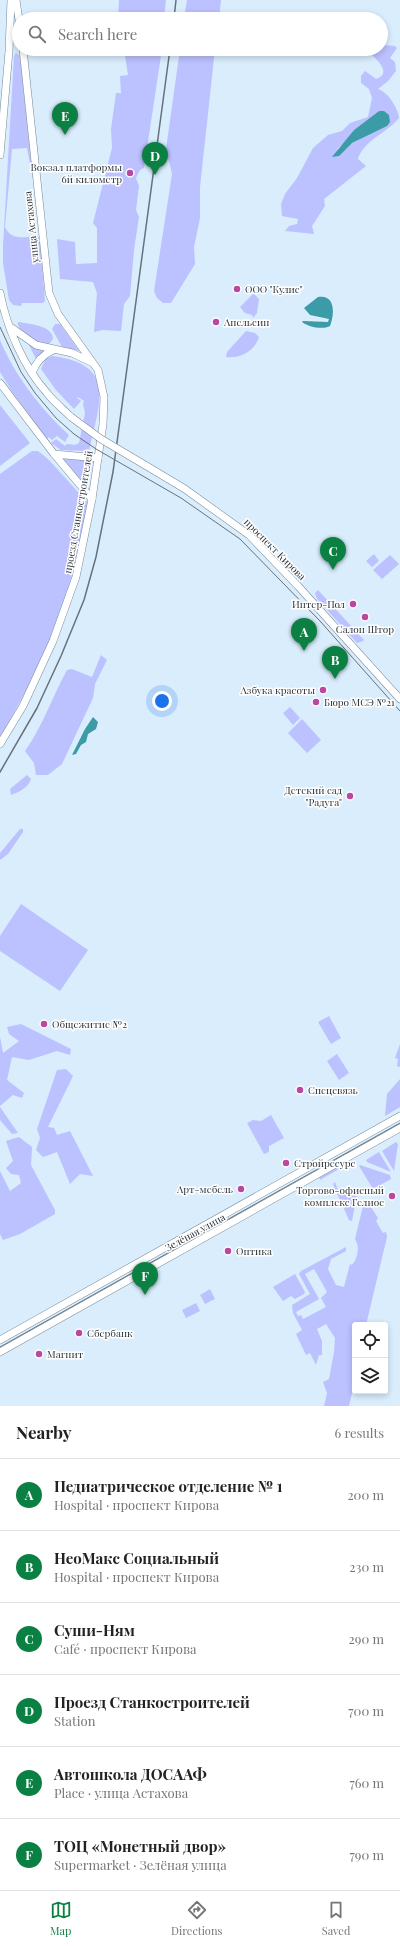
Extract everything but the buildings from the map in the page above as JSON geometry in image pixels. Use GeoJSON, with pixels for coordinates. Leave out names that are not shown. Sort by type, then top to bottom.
{"type":"FeatureCollection","features":[{"type":"Feature","properties":{"kind":"main road"},"geometry":{"type":"LineString","coordinates":[[7,0],[10,24]]}},
{"type":"Feature","properties":{"kind":"main road"},"geometry":{"type":"LineString","coordinates":[[0,155],[11,0]]}},
{"type":"Feature","properties":{"kind":"main road"},"geometry":{"type":"LineString","coordinates":[[16,0],[18,12]]}},
{"type":"Feature","properties":{"kind":"main road","name":"улица Астахова"},"geometry":{"type":"LineString","coordinates":[[24,56],[49,293],[58,314],[95,364]]}},
{"type":"Feature","properties":{"kind":"main road"},"geometry":{"type":"LineString","coordinates":[[0,293],[10,327],[32,373]]}},
{"type":"Feature","properties":{"kind":"main road"},"geometry":{"type":"LineString","coordinates":[[10,327],[29,341],[53,350],[72,353],[95,364]]}},
{"type":"Feature","properties":{"kind":"main road"},"geometry":{"type":"LineString","coordinates":[[32,373],[39,359],[53,350]]}},
{"type":"Feature","properties":{"kind":"main road","name":"проезд Станкостроителей"},"geometry":{"type":"LineString","coordinates":[[0,744],[23,706],[53,641],[76,577],[92,499],[103,424],[104,397],[102,382],[95,364]]}},
{"type":"Feature","properties":{"kind":"main road","name":"проспект Кирова"},"geometry":{"type":"LineString","coordinates":[[32,373],[46,393],[71,417],[107,444],[191,493],[249,535],[295,583],[400,699]]}},
{"type":"Feature","properties":{"kind":"main road"},"geometry":{"type":"LineString","coordinates":[[0,383],[54,454],[92,499]]}},
{"type":"Feature","properties":{"kind":"main road"},"geometry":{"type":"LineString","coordinates":[[54,454],[98,458]]}},
{"type":"Feature","properties":{"kind":"main road"},"geometry":{"type":"LineString","coordinates":[[398,1117],[400,1127]]}},
{"type":"Feature","properties":{"kind":"main road","name":"Зелёная улица"},"geometry":{"type":"LineString","coordinates":[[0,1340],[398,1117]]}},
{"type":"Feature","properties":{"kind":"main road","name":"Зелёная улица"},"geometry":{"type":"LineString","coordinates":[[0,1352],[400,1127]]}},
{"type":"Feature","properties":{"kind":"shaded area"},"geometry":{"type":"Polygon","coordinates":[[[119,0],[166,0],[165,12],[118,12],[119,0]]]}},
{"type":"Feature","properties":{"kind":"shaded area"},"geometry":{"type":"Polygon","coordinates":[[[187,0],[221,0],[220,12],[185,12],[187,0]]]}},
{"type":"Feature","properties":{"kind":"shaded area"},"geometry":{"type":"Polygon","coordinates":[[[388,46],[395,46],[397,48],[390,58],[395,62],[396,71],[388,81],[378,89],[385,93],[392,101],[399,118],[365,147],[358,159],[366,166],[324,199],[325,206],[312,226],[314,234],[285,231],[289,226],[297,224],[298,219],[282,216],[281,204],[285,194],[297,178],[313,148],[328,135],[342,131],[350,123],[368,117],[372,98],[369,89],[361,83],[361,76],[365,71],[376,79],[381,76],[383,69],[373,56],[388,56],[388,46]],[[379,111],[354,130],[346,141],[336,150],[349,145],[387,125],[379,111]]]}},
{"type":"Feature","properties":{"kind":"shaded area"},"geometry":{"type":"Polygon","coordinates":[[[14,56],[20,56],[33,180],[27,148],[12,149],[5,227],[15,236],[38,236],[40,241],[45,301],[43,303],[22,303],[21,306],[13,305],[9,300],[3,263],[14,56]]]}},
{"type":"Feature","properties":{"kind":"shaded area"},"geometry":{"type":"Polygon","coordinates":[[[125,56],[161,56],[144,168],[140,170],[136,178],[139,186],[136,210],[139,217],[134,250],[130,296],[124,304],[121,331],[103,330],[94,332],[97,293],[93,282],[60,279],[57,239],[75,242],[76,264],[97,263],[97,228],[93,223],[112,148],[111,129],[116,93],[121,93],[120,76],[128,75],[125,56]]]}},
{"type":"Feature","properties":{"kind":"shaded area"},"geometry":{"type":"Polygon","coordinates":[[[179,56],[214,56],[200,187],[200,218],[194,247],[195,264],[171,303],[163,303],[157,298],[154,291],[172,174],[166,149],[179,56]]]}},
{"type":"Feature","properties":{"kind":"shaded area"},"geometry":{"type":"Polygon","coordinates":[[[379,111],[384,111],[389,115],[390,122],[387,126],[352,143],[339,156],[332,157],[354,130],[379,111]]]}},
{"type":"Feature","properties":{"kind":"shaded area"},"geometry":{"type":"Polygon","coordinates":[[[256,291],[255,295],[259,299],[257,313],[253,318],[252,315],[245,313],[240,307],[256,291]]]}},
{"type":"Feature","properties":{"kind":"shaded area"},"geometry":{"type":"Polygon","coordinates":[[[318,297],[328,298],[331,301],[333,310],[330,326],[324,328],[308,325],[302,322],[328,322],[329,319],[310,315],[304,308],[318,297]]]}},
{"type":"Feature","properties":{"kind":"shaded area"},"geometry":{"type":"Polygon","coordinates":[[[18,322],[45,328],[52,334],[53,339],[49,344],[43,346],[23,332],[18,325],[18,322]]]}},
{"type":"Feature","properties":{"kind":"shaded area"},"geometry":{"type":"Polygon","coordinates":[[[55,324],[60,324],[79,351],[62,347],[52,329],[55,324]]]}},
{"type":"Feature","properties":{"kind":"shaded area"},"geometry":{"type":"Polygon","coordinates":[[[246,331],[255,333],[259,337],[254,346],[242,355],[236,357],[226,357],[227,352],[246,331]]]}},
{"type":"Feature","properties":{"kind":"shaded area"},"geometry":{"type":"Polygon","coordinates":[[[0,340],[21,379],[39,403],[69,435],[65,442],[57,436],[52,440],[49,437],[47,439],[11,390],[0,372],[0,340]]]}},
{"type":"Feature","properties":{"kind":"shaded area"},"geometry":{"type":"Polygon","coordinates":[[[28,343],[43,351],[37,361],[28,343]]]}},
{"type":"Feature","properties":{"kind":"shaded area"},"geometry":{"type":"Polygon","coordinates":[[[52,356],[73,360],[87,368],[95,377],[99,389],[99,402],[89,451],[61,450],[51,443],[56,439],[65,446],[67,444],[75,445],[79,443],[85,413],[83,404],[84,401],[78,397],[77,398],[81,401],[74,409],[56,390],[41,369],[45,360],[52,356]]]}},
{"type":"Feature","properties":{"kind":"shaded area"},"geometry":{"type":"Polygon","coordinates":[[[0,405],[30,443],[0,466],[0,405]]]}},
{"type":"Feature","properties":{"kind":"shaded area"},"geometry":{"type":"Polygon","coordinates":[[[32,451],[38,451],[48,459],[90,505],[72,575],[49,643],[26,691],[0,738],[0,474],[32,451]]]}},
{"type":"Feature","properties":{"kind":"shaded area"},"geometry":{"type":"Polygon","coordinates":[[[63,457],[88,459],[90,462],[86,484],[83,483],[65,462],[63,457]]]}},
{"type":"Feature","properties":{"kind":"shaded area"},"geometry":{"type":"Polygon","coordinates":[[[374,554],[379,561],[372,567],[366,561],[374,554]]]}},
{"type":"Feature","properties":{"kind":"shaded area"},"geometry":{"type":"Polygon","coordinates":[[[390,555],[399,564],[382,579],[373,570],[390,555]]]}},
{"type":"Feature","properties":{"kind":"shaded area"},"geometry":{"type":"Polygon","coordinates":[[[318,590],[364,640],[363,641],[357,643],[317,599],[315,593],[318,590]]]}},
{"type":"Feature","properties":{"kind":"shaded area"},"geometry":{"type":"Polygon","coordinates":[[[101,655],[107,660],[95,684],[93,698],[62,764],[48,775],[36,775],[34,763],[25,751],[37,732],[67,670],[72,669],[92,677],[101,655]]]}},
{"type":"Feature","properties":{"kind":"shaded area"},"geometry":{"type":"Polygon","coordinates":[[[290,707],[300,718],[293,725],[283,713],[290,707]]]}},
{"type":"Feature","properties":{"kind":"shaded area"},"geometry":{"type":"Polygon","coordinates":[[[93,717],[98,722],[96,729],[88,734],[86,742],[81,745],[76,754],[72,755],[85,729],[93,717]]]}},
{"type":"Feature","properties":{"kind":"shaded area"},"geometry":{"type":"Polygon","coordinates":[[[302,719],[321,740],[307,753],[288,733],[302,719]]]}},
{"type":"Feature","properties":{"kind":"shaded area"},"geometry":{"type":"Polygon","coordinates":[[[27,775],[31,779],[28,785],[11,795],[10,789],[27,775]]]}},
{"type":"Feature","properties":{"kind":"shaded area"},"geometry":{"type":"Polygon","coordinates":[[[20,829],[23,829],[23,832],[8,854],[0,860],[0,853],[20,829]]]}},
{"type":"Feature","properties":{"kind":"shaded area"},"geometry":{"type":"Polygon","coordinates":[[[21,904],[88,950],[60,991],[0,951],[0,936],[21,904]]]}},
{"type":"Feature","properties":{"kind":"shaded area"},"geometry":{"type":"Polygon","coordinates":[[[329,1016],[341,1038],[331,1044],[318,1022],[329,1016]]]}},
{"type":"Feature","properties":{"kind":"shaded area"},"geometry":{"type":"Polygon","coordinates":[[[21,1024],[71,1049],[70,1055],[57,1051],[29,1060],[12,1057],[7,1080],[24,1093],[22,1098],[13,1095],[0,1106],[0,1037],[3,1053],[19,1041],[9,1034],[7,1027],[21,1024]]]}},
{"type":"Feature","properties":{"kind":"shaded area"},"geometry":{"type":"Polygon","coordinates":[[[400,1044],[400,1067],[397,1066],[398,1059],[395,1058],[400,1044]]]}},
{"type":"Feature","properties":{"kind":"shaded area"},"geometry":{"type":"Polygon","coordinates":[[[337,1054],[349,1073],[339,1080],[327,1061],[337,1054]]]}},
{"type":"Feature","properties":{"kind":"shaded area"},"geometry":{"type":"Polygon","coordinates":[[[66,1069],[73,1076],[48,1127],[54,1128],[57,1135],[70,1131],[93,1176],[80,1174],[70,1184],[57,1152],[43,1157],[36,1150],[40,1138],[37,1129],[57,1070],[66,1069]]]}},
{"type":"Feature","properties":{"kind":"shaded area"},"geometry":{"type":"Polygon","coordinates":[[[400,1079],[400,1107],[385,1116],[387,1094],[400,1079]]]}},
{"type":"Feature","properties":{"kind":"shaded area"},"geometry":{"type":"Polygon","coordinates":[[[0,1107],[18,1133],[12,1134],[0,1120],[0,1107]]]}},
{"type":"Feature","properties":{"kind":"shaded area"},"geometry":{"type":"Polygon","coordinates":[[[271,1115],[284,1138],[269,1146],[269,1152],[264,1154],[247,1123],[253,1120],[261,1121],[271,1115]]]}},
{"type":"Feature","properties":{"kind":"shaded area"},"geometry":{"type":"Polygon","coordinates":[[[19,1137],[32,1147],[31,1165],[55,1210],[55,1214],[20,1234],[3,1240],[0,1234],[0,1171],[10,1191],[21,1183],[19,1175],[11,1174],[6,1168],[13,1161],[6,1141],[19,1137]]]}},
{"type":"Feature","properties":{"kind":"shaded area"},"geometry":{"type":"Polygon","coordinates":[[[396,1142],[398,1144],[394,1171],[382,1151],[396,1142]]]}},
{"type":"Feature","properties":{"kind":"shaded area"},"geometry":{"type":"Polygon","coordinates":[[[379,1152],[391,1172],[367,1162],[366,1160],[379,1152]]]}},
{"type":"Feature","properties":{"kind":"shaded area"},"geometry":{"type":"Polygon","coordinates":[[[341,1164],[346,1165],[320,1180],[319,1177],[341,1164]]]}},
{"type":"Feature","properties":{"kind":"shaded area"},"geometry":{"type":"Polygon","coordinates":[[[360,1165],[390,1175],[391,1179],[373,1189],[359,1166],[360,1165]]]}},
{"type":"Feature","properties":{"kind":"shaded area"},"geometry":{"type":"Polygon","coordinates":[[[335,1182],[340,1195],[357,1187],[358,1190],[352,1221],[349,1220],[333,1184],[335,1182]]]}},
{"type":"Feature","properties":{"kind":"shaded area"},"geometry":{"type":"Polygon","coordinates":[[[367,1201],[378,1218],[376,1221],[383,1233],[386,1232],[387,1237],[367,1322],[352,1322],[352,1393],[349,1406],[324,1406],[327,1393],[323,1382],[329,1379],[335,1338],[326,1324],[317,1329],[322,1341],[322,1355],[319,1355],[316,1365],[310,1353],[306,1355],[296,1334],[302,1330],[293,1313],[292,1305],[310,1294],[299,1274],[301,1271],[346,1247],[346,1251],[331,1259],[328,1269],[336,1285],[344,1287],[350,1264],[352,1265],[357,1256],[358,1249],[355,1239],[364,1202],[367,1201]],[[314,1269],[305,1274],[319,1299],[296,1312],[298,1316],[301,1315],[303,1319],[326,1307],[321,1298],[327,1292],[314,1269]]]}},
{"type":"Feature","properties":{"kind":"shaded area"},"geometry":{"type":"Polygon","coordinates":[[[295,1274],[305,1292],[295,1299],[291,1296],[283,1301],[273,1287],[295,1274]]]}},
{"type":"Feature","properties":{"kind":"shaded area"},"geometry":{"type":"Polygon","coordinates":[[[210,1289],[215,1299],[205,1304],[200,1295],[210,1289]]]}},
{"type":"Feature","properties":{"kind":"shaded area"},"geometry":{"type":"Polygon","coordinates":[[[196,1303],[200,1311],[186,1318],[182,1310],[196,1303]]]}},
{"type":"Feature","properties":{"kind":"tram line"},"geometry":{"type":"LineString","coordinates":[[0,327],[21,372],[35,393],[56,418],[74,434],[96,449],[181,498],[240,539],[320,621],[400,711]]}},
{"type":"Feature","properties":{"kind":"tram line"},"geometry":{"type":"LineString","coordinates":[[0,1347],[400,1123]]}},
{"type":"Feature","properties":{"kind":"railway"},"geometry":{"type":"LineString","coordinates":[[175,12],[176,0]]}},
{"type":"Feature","properties":{"kind":"railway"},"geometry":{"type":"LineString","coordinates":[[0,772],[37,708],[61,656],[84,600],[96,557],[113,472],[169,56]]}},
{"type":"Feature","properties":{"kind":"place","name":"Автошкола ДОСААФ"},"geometry":{"type":"Point","coordinates":[65,135]}},
{"type":"Feature","properties":{"kind":"place","name":"Вокзал платформы 6й километр"},"geometry":{"type":"Point","coordinates":[130,173]}},
{"type":"Feature","properties":{"kind":"place","name":"Проезд Станкостроителей"},"geometry":{"type":"Point","coordinates":[155,175]}},
{"type":"Feature","properties":{"kind":"place","name":"ООО \"Кулис\""},"geometry":{"type":"Point","coordinates":[237,289]}},
{"type":"Feature","properties":{"kind":"place","name":"Апельсин"},"geometry":{"type":"Point","coordinates":[216,322]}},
{"type":"Feature","properties":{"kind":"place","name":"Суши-Ням"},"geometry":{"type":"Point","coordinates":[333,570]}},
{"type":"Feature","properties":{"kind":"place","name":"Интер-Пол"},"geometry":{"type":"Point","coordinates":[353,604]}},
{"type":"Feature","properties":{"kind":"place","name":"Салон Штор"},"geometry":{"type":"Point","coordinates":[365,617]}},
{"type":"Feature","properties":{"kind":"place","name":"Педиатрическое отделение № 1"},"geometry":{"type":"Point","coordinates":[304,651]}},
{"type":"Feature","properties":{"kind":"place","name":"НеоМакс Социальный"},"geometry":{"type":"Point","coordinates":[335,679]}},
{"type":"Feature","properties":{"kind":"place","name":"Азбука красоты"},"geometry":{"type":"Point","coordinates":[323,690]}},
{"type":"Feature","properties":{"kind":"place","name":"Бюро МСЭ №21"},"geometry":{"type":"Point","coordinates":[316,702]}},
{"type":"Feature","properties":{"kind":"place","name":"Детский сад \"Радуга\""},"geometry":{"type":"Point","coordinates":[350,796]}},
{"type":"Feature","properties":{"kind":"place","name":"Общежитие №2"},"geometry":{"type":"Point","coordinates":[44,1024]}},
{"type":"Feature","properties":{"kind":"place","name":"Спецсвязь"},"geometry":{"type":"Point","coordinates":[300,1090]}},
{"type":"Feature","properties":{"kind":"place","name":"Стройресурс"},"geometry":{"type":"Point","coordinates":[286,1163]}},
{"type":"Feature","properties":{"kind":"place","name":"Арт-мебель"},"geometry":{"type":"Point","coordinates":[241,1189]}},
{"type":"Feature","properties":{"kind":"place","name":"Торгово-офисный комплекс Гелиос"},"geometry":{"type":"Point","coordinates":[392,1196]}},
{"type":"Feature","properties":{"kind":"place","name":"Оптика"},"geometry":{"type":"Point","coordinates":[228,1251]}},
{"type":"Feature","properties":{"kind":"place","name":"ТОЦ «Монетный двор»"},"geometry":{"type":"Point","coordinates":[145,1295]}},
{"type":"Feature","properties":{"kind":"place","name":"Сбербанк"},"geometry":{"type":"Point","coordinates":[79,1333]}},
{"type":"Feature","properties":{"kind":"place","name":"Магнит"},"geometry":{"type":"Point","coordinates":[39,1354]}}]}
